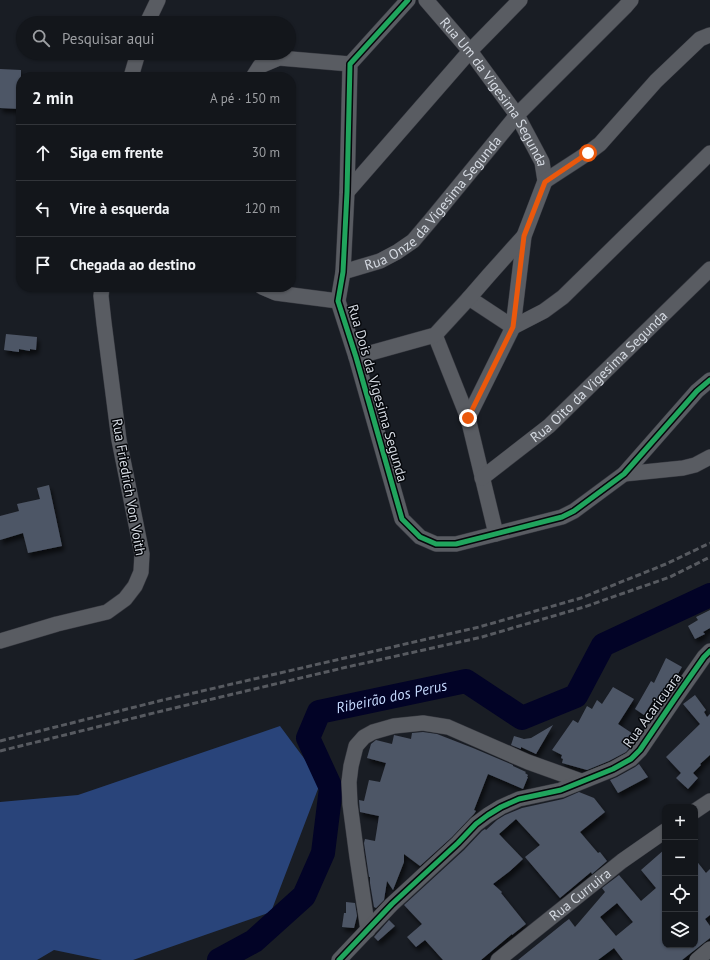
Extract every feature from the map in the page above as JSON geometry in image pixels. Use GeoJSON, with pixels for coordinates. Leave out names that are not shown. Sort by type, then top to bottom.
{"type":"FeatureCollection","features":[{"type":"Feature","properties":{"kind":"street"},"geometry":{"type":"LineString","coordinates":[[150,16],[158,0]]}},
{"type":"Feature","properties":{"kind":"street"},"geometry":{"type":"LineString","coordinates":[[296,59],[350,64],[408,0]]}},
{"type":"Feature","properties":{"kind":"street","name":"Rua Um da Vigesima Segunda"},"geometry":{"type":"LineString","coordinates":[[426,0],[470,51],[517,115],[542,162],[545,182],[524,236],[513,327],[468,418]]}},
{"type":"Feature","properties":{"kind":"street"},"geometry":{"type":"LineString","coordinates":[[347,192],[470,51],[520,0]]}},
{"type":"Feature","properties":{"kind":"street","name":"Rua Onze da Vigesima Segunda"},"geometry":{"type":"LineString","coordinates":[[343,272],[380,261],[413,241],[517,115],[626,7],[631,0]]}},
{"type":"Feature","properties":{"kind":"street"},"geometry":{"type":"LineString","coordinates":[[545,182],[594,148],[656,81],[700,39],[710,35]]}},
{"type":"Feature","properties":{"kind":"street"},"geometry":{"type":"LineString","coordinates":[[132,72],[136,60]]}},
{"type":"Feature","properties":{"kind":"street"},"geometry":{"type":"LineString","coordinates":[[256,72],[260,66],[274,60]]}},
{"type":"Feature","properties":{"kind":"street","name":"Rua Dois da Vigesima Segunda"},"geometry":{"type":"LineString","coordinates":[[350,64],[347,192],[343,272],[338,301],[356,357],[402,519],[420,537],[436,544],[456,544],[562,517],[574,511],[624,474],[697,391],[710,380]]}},
{"type":"Feature","properties":{"kind":"street"},"geometry":{"type":"LineString","coordinates":[[469,298],[513,327],[544,311],[563,297],[710,153]]}},
{"type":"Feature","properties":{"kind":"street"},"geometry":{"type":"LineString","coordinates":[[356,357],[435,335],[524,236]]}},
{"type":"Feature","properties":{"kind":"street","name":"Rua Oito da Vigesima Segunda"},"geometry":{"type":"LineString","coordinates":[[482,478],[549,426],[710,269]]}},
{"type":"Feature","properties":{"kind":"street","name":"Rua Friedrich Von Voith"},"geometry":{"type":"LineString","coordinates":[[0,641],[57,624],[107,612],[125,599],[135,586],[141,572],[142,554],[119,440],[101,292]]}},
{"type":"Feature","properties":{"kind":"street"},"geometry":{"type":"LineString","coordinates":[[274,292],[338,301]]}},
{"type":"Feature","properties":{"kind":"street"},"geometry":{"type":"LineString","coordinates":[[435,335],[468,418],[496,534]]}},
{"type":"Feature","properties":{"kind":"street"},"geometry":{"type":"LineString","coordinates":[[624,474],[683,468],[695,465],[710,457]]}},
{"type":"Feature","properties":{"kind":"street","name":"Rua Acaricuara"},"geometry":{"type":"LineString","coordinates":[[339,960],[392,904],[458,843],[476,824],[488,815],[519,799],[561,790],[613,769],[631,759],[640,750],[704,657],[710,651]]}},
{"type":"Feature","properties":{"kind":"street"},"geometry":{"type":"LineString","coordinates":[[368,930],[350,804],[349,782],[356,746],[364,737],[373,732],[394,726],[423,723],[448,727],[528,762],[581,781]]}},
{"type":"Feature","properties":{"kind":"street"},"geometry":{"type":"LineString","coordinates":[[698,809],[710,801]]}},
{"type":"Feature","properties":{"kind":"street","name":"Rua Curruira"},"geometry":{"type":"LineString","coordinates":[[498,960],[622,861],[662,833]]}},
{"type":"Feature","properties":{"kind":"street"},"geometry":{"type":"LineString","coordinates":[[697,960],[710,949]]}},
{"type":"Feature","properties":{"kind":"shaded area"},"geometry":{"type":"Polygon","coordinates":[[[280,726],[321,781],[271,912],[133,960],[102,960],[54,950],[37,960],[0,960],[0,802],[78,795],[280,726]]]}},
{"type":"Feature","properties":{"kind":"building"},"geometry":{"type":"Polygon","coordinates":[[[0,69],[21,70],[21,72],[16,72],[16,109],[0,108],[0,69]]]}},
{"type":"Feature","properties":{"kind":"building"},"geometry":{"type":"Polygon","coordinates":[[[6,334],[37,337],[36,350],[30,349],[30,351],[19,349],[19,352],[4,350],[6,334]]]}},
{"type":"Feature","properties":{"kind":"building"},"geometry":{"type":"Polygon","coordinates":[[[49,485],[62,546],[28,553],[23,533],[0,540],[0,516],[19,511],[17,504],[40,499],[37,488],[49,485]]]}},
{"type":"Feature","properties":{"kind":"building"},"geometry":{"type":"Polygon","coordinates":[[[710,610],[710,628],[703,632],[705,634],[695,639],[688,626],[698,620],[696,617],[710,610]]]}},
{"type":"Feature","properties":{"kind":"building"},"geometry":{"type":"Polygon","coordinates":[[[666,658],[682,667],[670,688],[671,689],[661,703],[654,699],[644,715],[635,709],[651,681],[654,683],[666,658]]]}},
{"type":"Feature","properties":{"kind":"building"},"geometry":{"type":"Polygon","coordinates":[[[613,687],[634,699],[618,724],[638,737],[626,752],[587,770],[562,763],[562,755],[552,750],[573,720],[578,723],[587,706],[592,709],[597,700],[602,704],[613,687]]]}},
{"type":"Feature","properties":{"kind":"building"},"geometry":{"type":"Polygon","coordinates":[[[695,695],[706,710],[704,712],[707,717],[710,714],[710,755],[693,773],[698,778],[688,789],[676,778],[681,773],[666,757],[700,724],[683,704],[695,695]]]}},
{"type":"Feature","properties":{"kind":"building"},"geometry":{"type":"Polygon","coordinates":[[[553,725],[536,754],[521,747],[521,749],[511,745],[514,736],[524,739],[531,738],[553,725]]]}},
{"type":"Feature","properties":{"kind":"building"},"geometry":{"type":"Polygon","coordinates":[[[423,732],[437,734],[513,765],[526,772],[525,773],[528,777],[523,789],[488,774],[474,810],[476,811],[474,814],[452,837],[420,866],[404,854],[404,862],[393,890],[387,881],[384,900],[376,908],[374,907],[364,843],[365,839],[375,841],[379,816],[360,812],[359,800],[364,801],[369,780],[380,782],[386,763],[367,758],[371,744],[376,740],[392,744],[394,735],[411,739],[412,733],[423,732]]]}},
{"type":"Feature","properties":{"kind":"building"},"geometry":{"type":"Polygon","coordinates":[[[639,764],[648,777],[618,793],[610,780],[639,764]]]}},
{"type":"Feature","properties":{"kind":"building"},"geometry":{"type":"Polygon","coordinates":[[[579,792],[594,798],[605,812],[580,832],[607,861],[592,874],[591,872],[560,898],[525,857],[540,845],[516,819],[499,834],[523,859],[493,884],[502,892],[501,893],[526,924],[481,960],[443,960],[425,940],[416,947],[407,937],[422,924],[404,905],[464,850],[482,831],[485,829],[486,830],[505,815],[522,808],[563,799],[579,792]]]}},
{"type":"Feature","properties":{"kind":"building"},"geometry":{"type":"Polygon","coordinates":[[[662,852],[662,948],[697,948],[682,960],[623,960],[614,948],[598,960],[518,960],[569,919],[575,927],[605,892],[602,888],[619,875],[641,901],[656,888],[641,870],[662,852]],[[617,903],[600,917],[616,936],[633,922],[617,903]]]}},
{"type":"Feature","properties":{"kind":"building"},"geometry":{"type":"Polygon","coordinates":[[[698,863],[706,873],[710,869],[710,915],[705,919],[710,926],[710,938],[698,947],[698,863]]]}},
{"type":"Feature","properties":{"kind":"building"},"geometry":{"type":"Polygon","coordinates":[[[346,902],[355,903],[357,916],[354,928],[342,927],[344,913],[346,913],[346,902]]]}},
{"type":"Feature","properties":{"kind":"building"},"geometry":{"type":"Polygon","coordinates":[[[389,920],[395,926],[378,941],[374,937],[389,920]]]}},
{"type":"Feature","properties":{"kind":"waterway","name":"Ribeirão dos Perus"},"geometry":{"type":"LineString","coordinates":[[219,960],[254,941],[304,896],[323,853],[331,788],[308,738],[319,712],[466,681],[522,718],[576,696],[603,645],[710,595]]}},
{"type":"Feature","properties":{"kind":"railway"},"geometry":{"type":"LineString","coordinates":[[0,741],[163,700],[479,627],[581,598],[666,564],[710,543]]}},
{"type":"Feature","properties":{"kind":"railway"},"geometry":{"type":"LineString","coordinates":[[0,751],[347,667],[482,637],[584,607],[670,577],[710,557]]}},
{"type":"Feature","properties":{"kind":"cycle path"},"geometry":{"type":"LineString","coordinates":[[408,0],[350,64],[347,192],[343,272],[338,301],[356,357],[402,519],[420,537],[436,544],[456,544],[562,517],[574,511],[624,474],[697,391],[710,380]]}},
{"type":"Feature","properties":{"kind":"cycle path"},"geometry":{"type":"LineString","coordinates":[[339,960],[392,904],[458,843],[476,824],[488,815],[519,799],[561,790],[613,769],[631,759],[640,750],[704,657],[710,651]]}},
{"type":"Feature","properties":{"kind":"route"},"geometry":{"type":"LineString","coordinates":[[468,418],[513,327],[524,236],[545,182],[588,153]]}}]}
